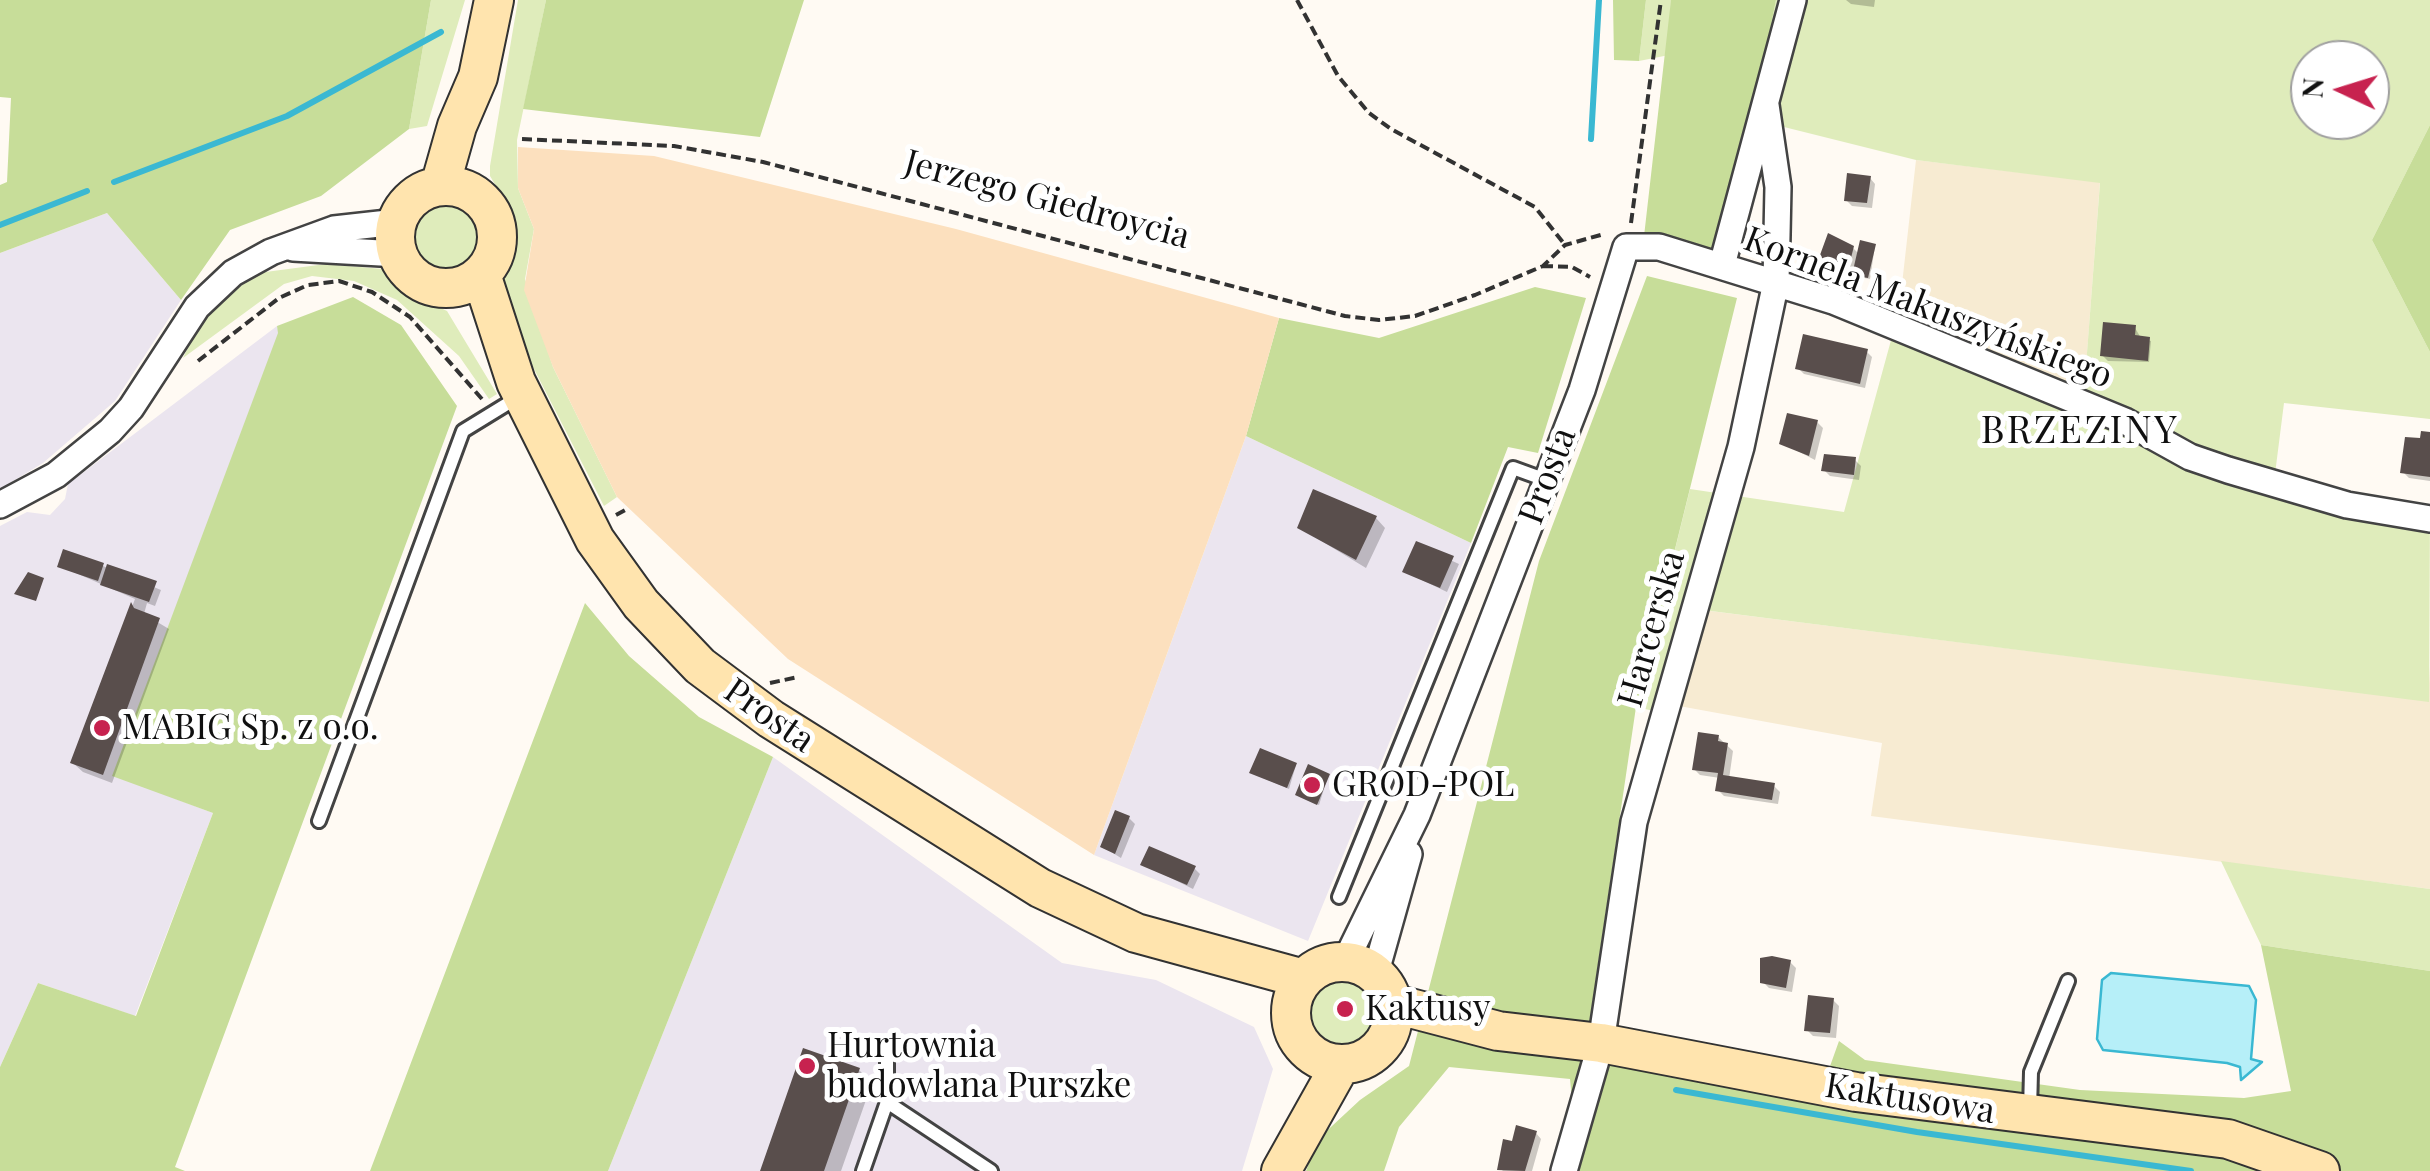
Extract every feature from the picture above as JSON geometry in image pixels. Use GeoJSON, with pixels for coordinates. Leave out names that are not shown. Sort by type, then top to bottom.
{"type":"FeatureCollection","features":[{"type":"Feature","properties":{"kind":"main road"},"geometry":{"type":"LineString","coordinates":[[455,190],[494,0]]}},
{"type":"Feature","properties":{"kind":"main road"},"geometry":{"type":"LineString","coordinates":[[455,190],[489,210],[496,226],[495,252],[467,281],[419,280],[398,238],[416,196],[455,190]]}},
{"type":"Feature","properties":{"kind":"main road","name":"Prosta"},"geometry":{"type":"LineString","coordinates":[[467,281],[493,337],[509,396],[606,556],[657,624],[700,666],[786,729],[986,857],[1058,897],[1179,952],[1298,995]]}},
{"type":"Feature","properties":{"kind":"main road"},"geometry":{"type":"LineString","coordinates":[[1322,966],[1375,994],[1365,1058],[1324,1058],[1293,1029],[1298,995],[1322,966]]}},
{"type":"Feature","properties":{"kind":"main road","name":"Kaktusowa"},"geometry":{"type":"LineString","coordinates":[[1375,994],[1498,1031],[1600,1044],[1856,1092],[2228,1139],[2320,1171]]}},
{"type":"Feature","properties":{"kind":"main road"},"geometry":{"type":"LineString","coordinates":[[1281,1171],[1324,1058]]}},
{"type":"Feature","properties":{"kind":"street","name":"Harcerska"},"geometry":{"type":"LineString","coordinates":[[1722,265],[1793,0]]}},
{"type":"Feature","properties":{"kind":"street","name":"Harcerska"},"geometry":{"type":"LineString","coordinates":[[1564,1171],[1600,1044],[1634,822],[1742,447],[1776,282],[1778,188],[1766,106]]}},
{"type":"Feature","properties":{"kind":"street"},"geometry":{"type":"LineString","coordinates":[[0,505],[56,475],[110,431],[131,408],[207,296],[245,265],[334,229],[398,238]]}},
{"type":"Feature","properties":{"kind":"street","name":"Kornela Makuszyńskiego"},"geometry":{"type":"LineString","coordinates":[[1627,240],[1776,282],[1892,324],[2063,399],[2125,421],[2190,457],[2347,506],[2430,518]]}},
{"type":"Feature","properties":{"kind":"street","name":"Prosta"},"geometry":{"type":"LineString","coordinates":[[1375,994],[1417,815],[1614,294],[1627,240]]}},
{"type":"Feature","properties":{"kind":"lane"},"geometry":{"type":"LineString","coordinates":[[319,821],[463,430],[509,396]]}},
{"type":"Feature","properties":{"kind":"lane"},"geometry":{"type":"LineString","coordinates":[[1339,897],[1513,468],[1546,480]]}},
{"type":"Feature","properties":{"kind":"lane"},"geometry":{"type":"LineString","coordinates":[[2030,1117],[2031,1072],[2068,981]]}},
{"type":"Feature","properties":{"kind":"lane"},"geometry":{"type":"LineString","coordinates":[[863,1171],[887,1102],[887,1052]]}},
{"type":"Feature","properties":{"kind":"lane"},"geometry":{"type":"LineString","coordinates":[[887,1102],[992,1171]]}},
{"type":"Feature","properties":{"kind":"path"},"geometry":{"type":"LineString","coordinates":[[1297,0],[1338,76],[1370,113],[1391,130],[1535,207],[1565,246]]}},
{"type":"Feature","properties":{"kind":"path"},"geometry":{"type":"LineString","coordinates":[[1627,240],[1661,0]]}},
{"type":"Feature","properties":{"kind":"path","name":"Jerzego Giedroycia"},"geometry":{"type":"LineString","coordinates":[[522,139],[674,146],[763,162],[1362,318],[1415,316],[1543,266],[1565,246],[1627,240]]}},
{"type":"Feature","properties":{"kind":"path"},"geometry":{"type":"LineString","coordinates":[[1543,266],[1582,270],[1614,294]]}},
{"type":"Feature","properties":{"kind":"path"},"geometry":{"type":"LineString","coordinates":[[198,361],[280,298],[308,285],[339,282],[372,292],[410,317],[509,396]]}},
{"type":"Feature","properties":{"kind":"shaded area"},"geometry":{"type":"Polygon","coordinates":[[[1916,160],[2100,182],[2084,393],[1899,311],[1916,160]]]}},
{"type":"Feature","properties":{"kind":"shaded area"},"geometry":{"type":"Polygon","coordinates":[[[107,213],[181,300],[115,401],[43,463],[0,489],[0,253],[107,213]]]}},
{"type":"Feature","properties":{"kind":"shaded area"},"geometry":{"type":"Polygon","coordinates":[[[277,326],[279,333],[113,775],[213,813],[135,1016],[38,983],[0,1067],[0,526],[27,512],[50,515],[65,499],[68,484],[277,326]]]}},
{"type":"Feature","properties":{"kind":"shaded area"},"geometry":{"type":"Polygon","coordinates":[[[1246,436],[1471,543],[1308,941],[1094,855],[1246,436]]]}},
{"type":"Feature","properties":{"kind":"shaded area"},"geometry":{"type":"Polygon","coordinates":[[[1694,609],[2428,701],[2430,666],[2430,889],[1871,816],[1882,743],[1679,706],[1694,609]]]}},
{"type":"Feature","properties":{"kind":"shaded area"},"geometry":{"type":"Polygon","coordinates":[[[773,757],[1062,963],[1156,980],[1254,1027],[1273,1069],[1242,1171],[608,1171],[773,757]]]}},
{"type":"Feature","properties":{"kind":"green space"},"geometry":{"type":"Polygon","coordinates":[[[0,0],[431,0],[409,129],[321,196],[230,230],[181,300],[107,213],[0,253],[0,185],[7,182],[11,98],[0,97],[0,0]]]}},
{"type":"Feature","properties":{"kind":"green space"},"geometry":{"type":"Polygon","coordinates":[[[431,0],[465,0],[427,126],[409,129],[431,0]]]}},
{"type":"Feature","properties":{"kind":"green space"},"geometry":{"type":"Polygon","coordinates":[[[518,0],[546,0],[517,140],[518,188],[534,229],[525,279],[553,367],[617,497],[604,506],[533,367],[502,286],[514,232],[511,211],[490,176],[490,166],[518,0]]]}},
{"type":"Feature","properties":{"kind":"green space"},"geometry":{"type":"Polygon","coordinates":[[[546,0],[804,0],[760,137],[523,109],[546,0]]]}},
{"type":"Feature","properties":{"kind":"green space"},"geometry":{"type":"Polygon","coordinates":[[[1613,0],[1646,0],[1639,61],[1614,60],[1613,0]]]}},
{"type":"Feature","properties":{"kind":"green space"},"geometry":{"type":"Polygon","coordinates":[[[1646,0],[1671,0],[1669,55],[1639,61],[1646,0]]]}},
{"type":"Feature","properties":{"kind":"green space"},"geometry":{"type":"Polygon","coordinates":[[[1671,0],[1776,0],[1752,120],[1714,251],[1643,245],[1671,0]]]}},
{"type":"Feature","properties":{"kind":"green space"},"geometry":{"type":"Polygon","coordinates":[[[1776,0],[2430,0],[2430,125],[2372,240],[2430,352],[2430,419],[2284,403],[2275,474],[2344,498],[2430,510],[2429,702],[1695,609],[1663,713],[1636,707],[1690,489],[1844,512],[1899,311],[2084,392],[2100,183],[1916,160],[1768,123],[1766,105],[1804,19],[1770,29],[1776,0]]]}},
{"type":"Feature","properties":{"kind":"green space"},"geometry":{"type":"Polygon","coordinates":[[[2430,125],[2430,352],[2372,240],[2430,125]]]}},
{"type":"Feature","properties":{"kind":"green space"},"geometry":{"type":"Polygon","coordinates":[[[446,201],[471,211],[481,236],[471,261],[446,271],[421,261],[411,236],[421,211],[446,201]]]}},
{"type":"Feature","properties":{"kind":"green space"},"geometry":{"type":"Polygon","coordinates":[[[326,264],[383,269],[409,293],[447,311],[497,394],[489,399],[459,356],[397,300],[354,281],[312,276],[284,284],[183,358],[197,328],[222,300],[258,273],[326,264]]]}},
{"type":"Feature","properties":{"kind":"green space"},"geometry":{"type":"Polygon","coordinates":[[[1647,276],[1737,298],[1636,707],[1586,1046],[1829,1069],[1839,1041],[1865,1060],[2080,1090],[2244,1098],[2291,1091],[2261,945],[2430,971],[2430,1171],[1567,1171],[1576,1142],[1570,1079],[1449,1067],[1399,1127],[1384,1171],[1306,1171],[1318,1139],[1360,1100],[1409,1066],[1539,561],[1647,276]]]}},
{"type":"Feature","properties":{"kind":"green space"},"geometry":{"type":"Polygon","coordinates":[[[1535,287],[1586,298],[1538,453],[1508,447],[1471,543],[1246,436],[1279,318],[1379,338],[1535,287]]]}},
{"type":"Feature","properties":{"kind":"green space"},"geometry":{"type":"Polygon","coordinates":[[[353,297],[401,325],[457,406],[175,1167],[185,1171],[0,1171],[0,1067],[38,983],[136,1016],[213,813],[112,776],[278,333],[277,326],[353,297]]]}},
{"type":"Feature","properties":{"kind":"green space"},"geometry":{"type":"Polygon","coordinates":[[[585,603],[629,656],[699,717],[773,757],[608,1171],[370,1171],[585,603]]]}},
{"type":"Feature","properties":{"kind":"green space"},"geometry":{"type":"Polygon","coordinates":[[[2221,861],[2430,889],[2430,971],[2261,945],[2221,861]]]}},
{"type":"Feature","properties":{"kind":"green space"},"geometry":{"type":"Polygon","coordinates":[[[1343,975],[1369,985],[1379,1011],[1369,1037],[1343,1047],[1317,1037],[1307,1011],[1317,985],[1343,975]]]}},
{"type":"Feature","properties":{"kind":"sand"},"geometry":{"type":"Polygon","coordinates":[[[518,147],[654,156],[956,229],[1279,318],[1246,436],[1094,855],[788,659],[617,497],[553,367],[524,290],[534,229],[518,188],[518,147]]]}},
{"type":"Feature","properties":{"kind":"water"},"geometry":{"type":"Polygon","coordinates":[[[2111,973],[2249,986],[2256,1000],[2251,1059],[2262,1062],[2241,1080],[2240,1067],[2227,1063],[2103,1050],[2097,1039],[2102,980],[2111,973]]]}},
{"type":"Feature","properties":{"kind":"building"},"geometry":{"type":"Polygon","coordinates":[[[1847,173],[1871,176],[1867,203],[1844,201],[1847,173]]]}},
{"type":"Feature","properties":{"kind":"building"},"geometry":{"type":"Polygon","coordinates":[[[1828,233],[1854,246],[1847,274],[1816,266],[1828,233]]]}},
{"type":"Feature","properties":{"kind":"building"},"geometry":{"type":"Polygon","coordinates":[[[1860,240],[1876,244],[1868,278],[1852,275],[1860,240]]]}},
{"type":"Feature","properties":{"kind":"building"},"geometry":{"type":"Polygon","coordinates":[[[2103,322],[2136,325],[2135,335],[2150,337],[2148,361],[2100,356],[2103,322]]]}},
{"type":"Feature","properties":{"kind":"building"},"geometry":{"type":"Polygon","coordinates":[[[1803,334],[1868,349],[1860,384],[1795,369],[1803,334]]]}},
{"type":"Feature","properties":{"kind":"building"},"geometry":{"type":"Polygon","coordinates":[[[1787,413],[1818,420],[1809,456],[1779,444],[1787,413]]]}},
{"type":"Feature","properties":{"kind":"building"},"geometry":{"type":"Polygon","coordinates":[[[2421,431],[2430,432],[2430,477],[2400,473],[2405,437],[2420,438],[2421,431]]]}},
{"type":"Feature","properties":{"kind":"building"},"geometry":{"type":"Polygon","coordinates":[[[1824,454],[1856,457],[1854,475],[1821,471],[1824,454]]]}},
{"type":"Feature","properties":{"kind":"building"},"geometry":{"type":"Polygon","coordinates":[[[1313,489],[1377,516],[1356,560],[1297,528],[1313,489]]]}},
{"type":"Feature","properties":{"kind":"building"},"geometry":{"type":"Polygon","coordinates":[[[1416,541],[1454,556],[1440,588],[1402,572],[1416,541]]]}},
{"type":"Feature","properties":{"kind":"building"},"geometry":{"type":"Polygon","coordinates":[[[63,549],[104,563],[98,581],[57,567],[63,549]]]}},
{"type":"Feature","properties":{"kind":"building"},"geometry":{"type":"Polygon","coordinates":[[[107,564],[157,581],[149,602],[100,585],[107,564]]]}},
{"type":"Feature","properties":{"kind":"building"},"geometry":{"type":"Polygon","coordinates":[[[28,572],[44,578],[36,601],[14,594],[28,572]]]}},
{"type":"Feature","properties":{"kind":"building"},"geometry":{"type":"Polygon","coordinates":[[[131,602],[134,608],[160,618],[103,775],[70,763],[131,602]]]}},
{"type":"Feature","properties":{"kind":"building"},"geometry":{"type":"Polygon","coordinates":[[[1698,732],[1719,735],[1718,741],[1728,743],[1723,775],[1775,783],[1772,800],[1715,791],[1718,773],[1692,770],[1698,732]]]}},
{"type":"Feature","properties":{"kind":"building"},"geometry":{"type":"Polygon","coordinates":[[[1260,748],[1297,763],[1287,788],[1249,773],[1260,748]]]}},
{"type":"Feature","properties":{"kind":"building","name":"GROD-POL"},"geometry":{"type":"Polygon","coordinates":[[[1308,764],[1330,774],[1317,805],[1295,795],[1308,764]]]}},
{"type":"Feature","properties":{"kind":"building"},"geometry":{"type":"Polygon","coordinates":[[[1115,810],[1130,816],[1115,854],[1100,847],[1115,810]]]}},
{"type":"Feature","properties":{"kind":"building"},"geometry":{"type":"Polygon","coordinates":[[[1149,846],[1196,866],[1187,885],[1140,865],[1149,846]]]}},
{"type":"Feature","properties":{"kind":"building"},"geometry":{"type":"Polygon","coordinates":[[[1760,958],[1791,960],[1786,988],[1760,983],[1760,958]]]}},
{"type":"Feature","properties":{"kind":"building"},"geometry":{"type":"Polygon","coordinates":[[[1808,995],[1834,998],[1830,1033],[1804,1031],[1808,995]]]}},
{"type":"Feature","properties":{"kind":"building"},"geometry":{"type":"Polygon","coordinates":[[[803,1048],[860,1068],[824,1171],[760,1171],[803,1048]]]}},
{"type":"Feature","properties":{"kind":"building"},"geometry":{"type":"Polygon","coordinates":[[[1516,1125],[1537,1131],[1525,1171],[1497,1170],[1503,1139],[1512,1141],[1516,1125]]]}},
{"type":"Feature","properties":{"kind":"waterway"},"geometry":{"type":"LineString","coordinates":[[1591,139],[1599,0]]}},
{"type":"Feature","properties":{"kind":"waterway"},"geometry":{"type":"LineString","coordinates":[[114,182],[287,116],[441,32]]}},
{"type":"Feature","properties":{"kind":"waterway"},"geometry":{"type":"LineString","coordinates":[[0,225],[87,191]]}},
{"type":"Feature","properties":{"kind":"waterway"},"geometry":{"type":"LineString","coordinates":[[1676,1090],[1917,1132],[2191,1171]]}},
{"type":"Feature","properties":{"kind":"place","name":"MABIG Sp. z o.o."},"geometry":{"type":"Point","coordinates":[102,728]}},
{"type":"Feature","properties":{"kind":"place","name":"GROD-POL"},"geometry":{"type":"Point","coordinates":[1312,785]}},
{"type":"Feature","properties":{"kind":"place","name":"Kaktusy"},"geometry":{"type":"Point","coordinates":[1345,1009]}},
{"type":"Feature","properties":{"kind":"place","name":"Hurtownia budowlana Purszke"},"geometry":{"type":"Point","coordinates":[807,1066]}},
{"type":"Feature","properties":{"kind":"district","name":"BRZEZINY"},"geometry":{"type":"Point","coordinates":[2080,431]}}]}
